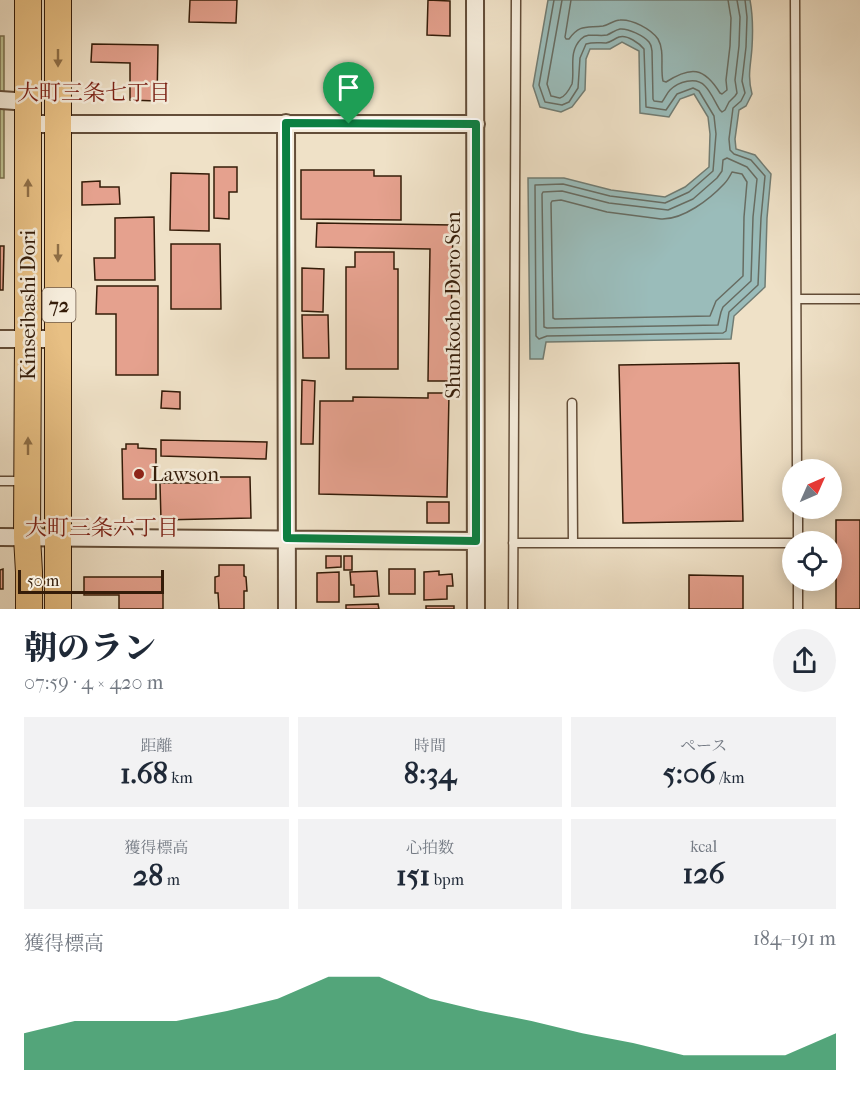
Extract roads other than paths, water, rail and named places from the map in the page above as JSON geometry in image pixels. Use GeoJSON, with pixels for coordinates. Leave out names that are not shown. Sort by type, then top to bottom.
{"type":"FeatureCollection","features":[{"type":"Feature","properties":{"kind":"main road","name":"Kinseibashi Dori"},"geometry":{"type":"LineString","coordinates":[[28,0],[27,537],[29,609]]}},
{"type":"Feature","properties":{"kind":"main road","name":"Kinseibashi Dori"},"geometry":{"type":"LineString","coordinates":[[58,0],[58,609]]}},
{"type":"Feature","properties":{"kind":"street","name":"Shunkocho Doro Sen"},"geometry":{"type":"LineString","coordinates":[[476,0],[476,609]]}},
{"type":"Feature","properties":{"kind":"street"},"geometry":{"type":"LineString","coordinates":[[286,123],[287,609]]}},
{"type":"Feature","properties":{"kind":"street"},"geometry":{"type":"LineString","coordinates":[[27,124],[476,124]]}},
{"type":"Feature","properties":{"kind":"street"},"geometry":{"type":"LineString","coordinates":[[0,339],[59,339]]}},
{"type":"Feature","properties":{"kind":"street"},"geometry":{"type":"LineString","coordinates":[[0,537],[476,541]]}},
{"type":"Feature","properties":{"kind":"lane"},"geometry":{"type":"LineString","coordinates":[[513,609],[516,0]]}},
{"type":"Feature","properties":{"kind":"lane"},"geometry":{"type":"LineString","coordinates":[[795,0],[798,459]]}},
{"type":"Feature","properties":{"kind":"lane"},"geometry":{"type":"LineString","coordinates":[[797,299],[860,299]]}},
{"type":"Feature","properties":{"kind":"lane"},"geometry":{"type":"LineString","coordinates":[[572,403],[573,543]]}},
{"type":"Feature","properties":{"kind":"lane"},"geometry":{"type":"LineString","coordinates":[[0,481],[28,481]]}},
{"type":"Feature","properties":{"kind":"lane"},"geometry":{"type":"LineString","coordinates":[[513,543],[782,543]]}},
{"type":"Feature","properties":{"kind":"lane"},"geometry":{"type":"LineString","coordinates":[[798,591],[798,609]]}},
{"type":"Feature","properties":{"kind":"water"},"geometry":{"type":"Polygon","coordinates":[[[548,0],[750,0],[753,29],[750,76],[752,94],[746,106],[739,110],[735,139],[736,149],[755,155],[771,174],[765,287],[734,316],[731,339],[546,342],[543,359],[530,359],[528,178],[564,178],[611,190],[665,197],[685,187],[709,167],[708,117],[694,94],[680,99],[669,117],[640,113],[639,51],[622,42],[610,49],[590,49],[586,59],[585,90],[572,107],[561,112],[540,107],[533,86],[548,0]]]}},
{"type":"Feature","properties":{"kind":"place","name":"Lawson"},"geometry":{"type":"Point","coordinates":[139,474]}},
{"type":"Feature","properties":{"kind":"district","name":"大町三条七丁目"},"geometry":{"type":"Point","coordinates":[94,93]}},
{"type":"Feature","properties":{"kind":"district","name":"大町三条六丁目"},"geometry":{"type":"Point","coordinates":[102,528]}}]}
